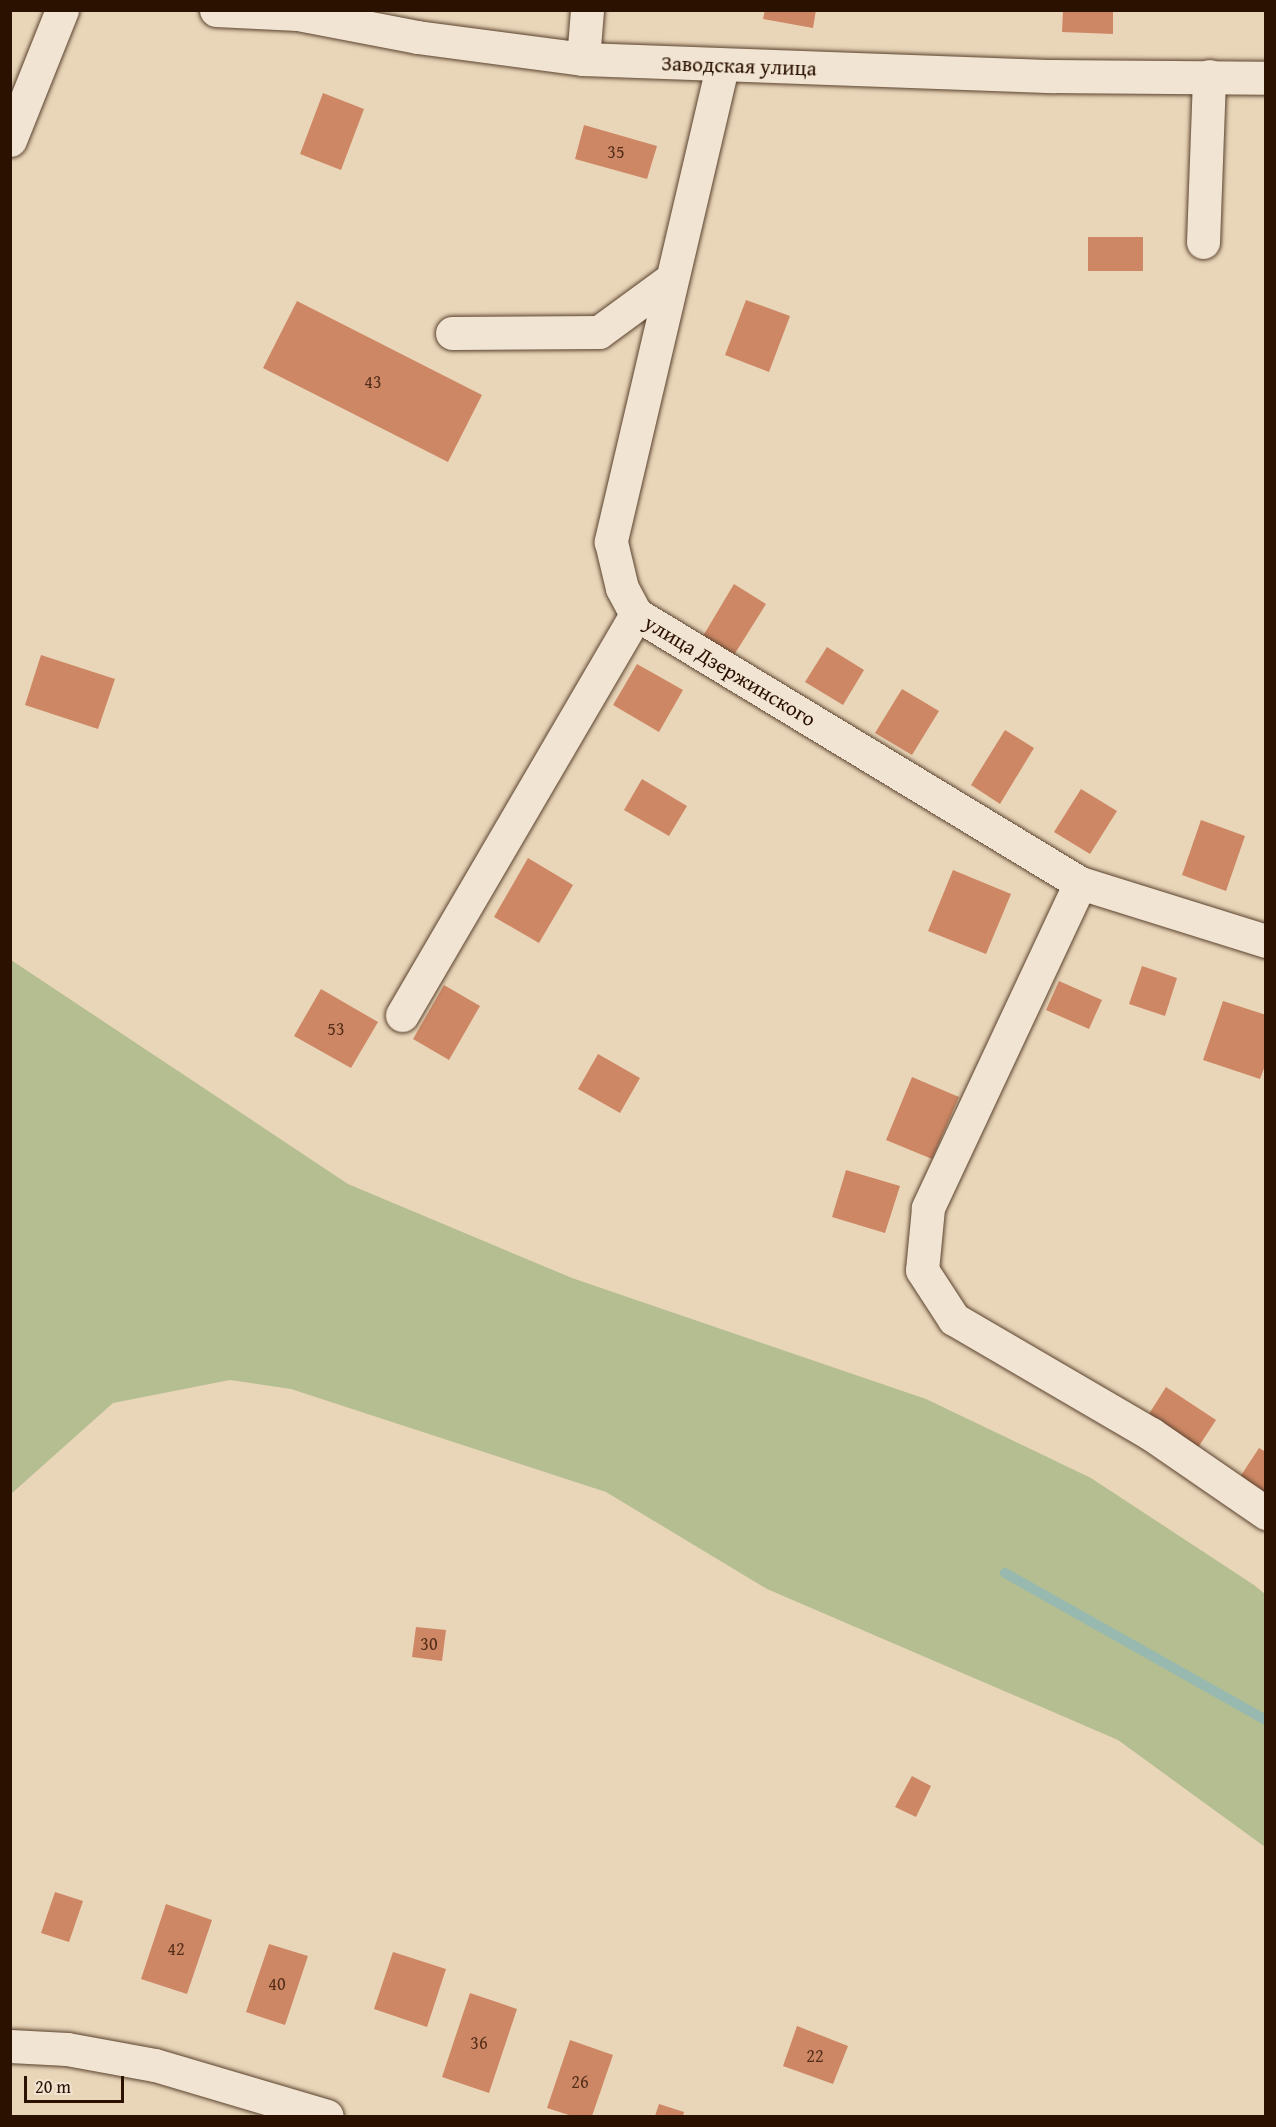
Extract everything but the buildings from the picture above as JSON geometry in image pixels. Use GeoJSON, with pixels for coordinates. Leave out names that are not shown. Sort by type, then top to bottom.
{"type":"FeatureCollection","features":[{"type":"Feature","properties":{"kind":"street"},"geometry":{"type":"LineString","coordinates":[[10,140],[62,10]]}},
{"type":"Feature","properties":{"kind":"street","name":"Заводская улица"},"geometry":{"type":"LineString","coordinates":[[216,10],[298,14],[417,37],[583,59],[722,67],[1266,78]]}},
{"type":"Feature","properties":{"kind":"street"},"geometry":{"type":"LineString","coordinates":[[583,59],[587,10]]}},
{"type":"Feature","properties":{"kind":"street","name":"улица Дзержинского"},"geometry":{"type":"LineString","coordinates":[[722,67],[670,280],[611,542],[622,588],[636,614],[1080,883],[1266,941]]}},
{"type":"Feature","properties":{"kind":"street"},"geometry":{"type":"LineString","coordinates":[[1203,242],[1209,76]]}},
{"type":"Feature","properties":{"kind":"street"},"geometry":{"type":"LineString","coordinates":[[452,333],[599,332],[670,280]]}},
{"type":"Feature","properties":{"kind":"street"},"geometry":{"type":"LineString","coordinates":[[402,1015],[636,614]]}},
{"type":"Feature","properties":{"kind":"street"},"geometry":{"type":"LineString","coordinates":[[1080,883],[927,1208],[922,1270],[954,1319],[1151,1434],[1266,1514]]}},
{"type":"Feature","properties":{"kind":"street"},"geometry":{"type":"LineString","coordinates":[[10,2046],[67,2049],[155,2065],[327,2116]]}},
{"type":"Feature","properties":{"kind":"green space"},"geometry":{"type":"Polygon","coordinates":[[[11,960],[348,1184],[572,1278],[926,1399],[1091,1478],[1254,1585],[1266,1595],[1265,1847],[1118,1740],[767,1589],[606,1492],[291,1389],[230,1380],[113,1403],[11,1494],[11,960]]]}},
{"type":"Feature","properties":{"kind":"waterway"},"geometry":{"type":"LineString","coordinates":[[1005,1573],[1266,1720]]}}]}
